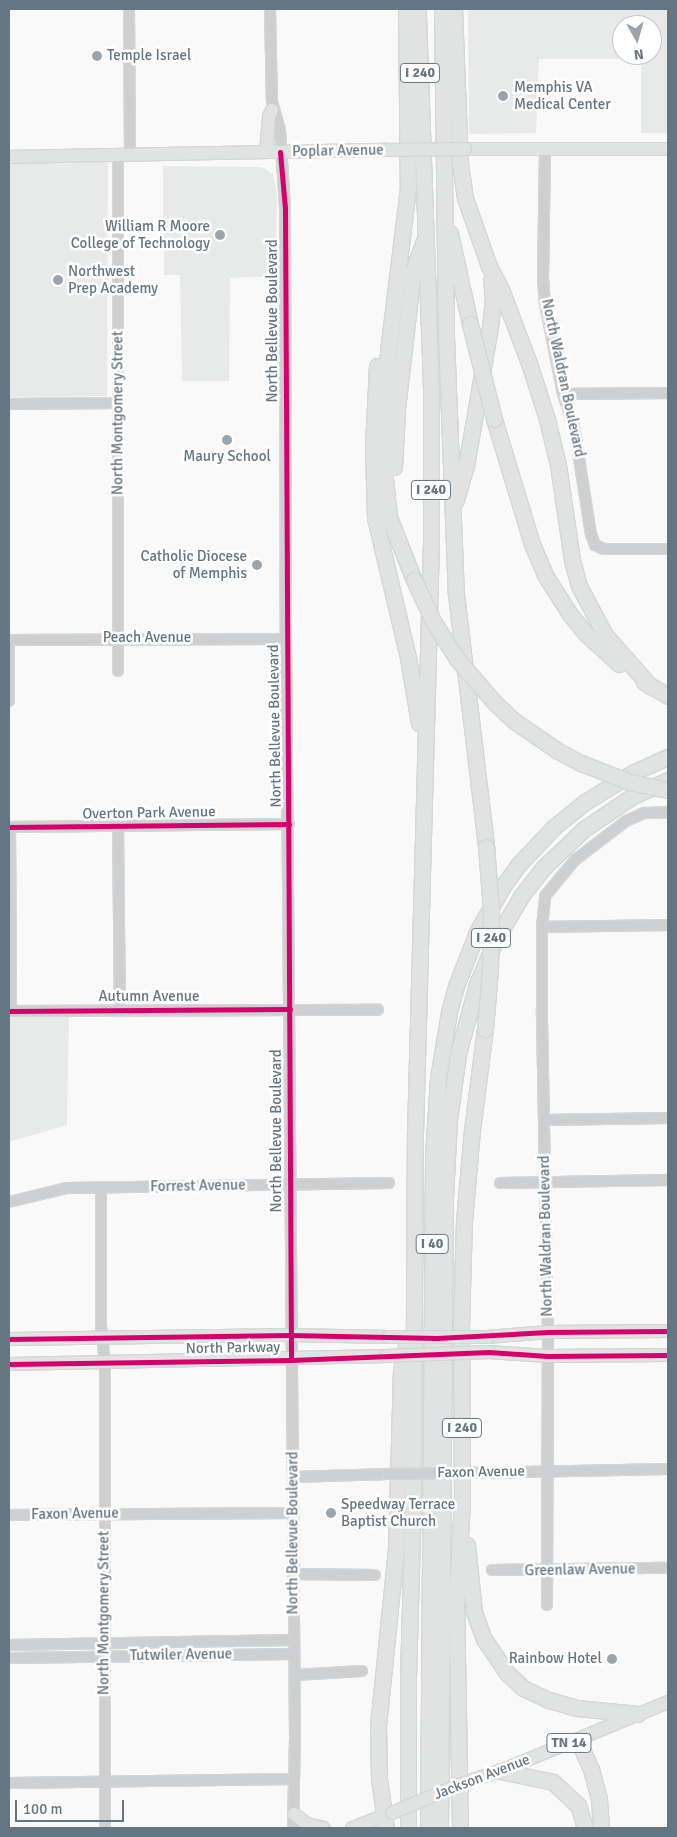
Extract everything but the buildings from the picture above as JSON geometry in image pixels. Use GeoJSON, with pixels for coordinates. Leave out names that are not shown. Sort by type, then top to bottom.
{"type":"FeatureCollection","features":[{"type":"Feature","properties":{"kind":"highway"},"geometry":{"type":"LineString","coordinates":[[406,9],[409,168],[385,395],[384,469],[394,517],[414,580],[433,621],[457,659],[494,702],[513,720],[558,751],[581,763],[630,782],[668,790]]}},
{"type":"Feature","properties":{"kind":"highway","name":"I 240"},"geometry":{"type":"LineString","coordinates":[[408,1828],[408,1677],[413,1499],[413,1312],[423,748],[431,541],[431,388],[418,9]]}},
{"type":"Feature","properties":{"kind":"highway","name":"I 240"},"geometry":{"type":"LineString","coordinates":[[442,9],[444,208],[452,514],[456,594],[486,847],[491,910],[490,970],[485,1029],[472,1130],[464,1221],[461,1328],[462,1499],[456,1608],[461,1823]]}},
{"type":"Feature","properties":{"kind":"highway"},"geometry":{"type":"LineString","coordinates":[[454,9],[462,179],[465,198],[489,266],[502,292],[529,363],[547,419],[558,465],[572,560],[579,586],[605,635],[650,686]]}},
{"type":"Feature","properties":{"kind":"highway"},"geometry":{"type":"LineString","coordinates":[[444,208],[494,419],[532,544],[556,594],[585,633],[628,671],[668,696]]}},
{"type":"Feature","properties":{"kind":"highway"},"geometry":{"type":"LineString","coordinates":[[402,229],[379,342],[374,395],[373,492],[381,549],[408,658],[423,748]]}},
{"type":"Feature","properties":{"kind":"highway"},"geometry":{"type":"LineString","coordinates":[[394,517],[394,452],[397,409],[413,271],[427,232]]}},
{"type":"Feature","properties":{"kind":"highway"},"geometry":{"type":"LineString","coordinates":[[452,514],[466,466],[490,327],[493,298],[489,266]]}},
{"type":"Feature","properties":{"kind":"highway","name":"I 40"},"geometry":{"type":"LineString","coordinates":[[428,1828],[433,1156],[438,1078],[449,1012],[456,986],[477,932],[503,886],[518,865],[554,827],[585,802],[634,772],[668,757]]}},
{"type":"Feature","properties":{"kind":"highway","name":"I 40"},"geometry":{"type":"LineString","coordinates":[[440,1828],[445,1198],[449,1120],[458,1054],[477,984],[496,939],[522,895],[544,867],[584,829],[630,797],[668,780]]}},
{"type":"Feature","properties":{"kind":"highway"},"geometry":{"type":"LineString","coordinates":[[388,1819],[379,1779],[378,1726],[396,1549],[401,1371],[413,1312]]}},
{"type":"Feature","properties":{"kind":"highway"},"geometry":{"type":"LineString","coordinates":[[462,1499],[474,1612],[484,1638],[506,1672],[523,1688],[549,1700],[577,1708],[638,1714]]}},
{"type":"Feature","properties":{"kind":"highway"},"geometry":{"type":"LineString","coordinates":[[578,1740],[591,1769],[599,1800],[602,1828]]}},
{"type":"Feature","properties":{"kind":"highway"},"geometry":{"type":"LineString","coordinates":[[500,1771],[553,1782],[578,1805],[585,1828]]}},
{"type":"Feature","properties":{"kind":"main road"},"geometry":{"type":"LineString","coordinates":[[266,152],[269,116],[272,110]]}},
{"type":"Feature","properties":{"kind":"main road","name":"Poplar Avenue"},"geometry":{"type":"LineString","coordinates":[[9,157],[465,149],[668,149]]}},
{"type":"Feature","properties":{"kind":"main road","name":"North Parkway"},"geometry":{"type":"LineString","coordinates":[[9,1340],[290,1335],[488,1337],[548,1332],[668,1331]]}},
{"type":"Feature","properties":{"kind":"main road","name":"North Parkway"},"geometry":{"type":"LineString","coordinates":[[9,1364],[291,1360],[489,1352],[548,1356],[668,1354]]}},
{"type":"Feature","properties":{"kind":"main road","name":"Jackson Avenue"},"geometry":{"type":"LineString","coordinates":[[352,1828],[388,1819],[466,1782],[500,1771],[668,1702]]}},
{"type":"Feature","properties":{"kind":"main road"},"geometry":{"type":"LineString","coordinates":[[294,1814],[307,1824],[324,1828]]}},
{"type":"Feature","properties":{"kind":"street","name":"North Montgomery Street"},"geometry":{"type":"LineString","coordinates":[[118,671],[118,403],[129,9]]}},
{"type":"Feature","properties":{"kind":"street","name":"North Bellevue Boulevard"},"geometry":{"type":"LineString","coordinates":[[270,9],[272,110],[280,130],[285,208],[290,1335],[294,1477],[292,1513],[294,1828]]}},
{"type":"Feature","properties":{"kind":"street","name":"North Waldran Boulevard"},"geometry":{"type":"LineString","coordinates":[[545,150],[543,277],[545,304],[564,394],[574,426],[591,534],[595,545],[604,549],[668,549]]}},
{"type":"Feature","properties":{"kind":"street"},"geometry":{"type":"LineString","coordinates":[[564,394],[668,393]]}},
{"type":"Feature","properties":{"kind":"street"},"geometry":{"type":"LineString","coordinates":[[9,404],[118,403]]}},
{"type":"Feature","properties":{"kind":"street","name":"Peach Avenue"},"geometry":{"type":"LineString","coordinates":[[9,642],[118,638],[286,639]]}},
{"type":"Feature","properties":{"kind":"street"},"geometry":{"type":"LineString","coordinates":[[9,642],[9,701]]}},
{"type":"Feature","properties":{"kind":"street"},"geometry":{"type":"LineString","coordinates":[[668,812],[644,813],[626,822],[575,860],[545,896],[542,926],[668,925]]}},
{"type":"Feature","properties":{"kind":"street","name":"Overton Park Avenue"},"geometry":{"type":"LineString","coordinates":[[9,827],[289,824]]}},
{"type":"Feature","properties":{"kind":"street"},"geometry":{"type":"LineString","coordinates":[[118,825],[120,1009]]}},
{"type":"Feature","properties":{"kind":"street"},"geometry":{"type":"LineString","coordinates":[[9,827],[10,1011]]}},
{"type":"Feature","properties":{"kind":"street","name":"North Waldran Boulevard"},"geometry":{"type":"LineString","coordinates":[[542,926],[548,1332],[547,1605]]}},
{"type":"Feature","properties":{"kind":"street","name":"Autumn Avenue"},"geometry":{"type":"LineString","coordinates":[[10,1011],[120,1009],[378,1010]]}},
{"type":"Feature","properties":{"kind":"street"},"geometry":{"type":"LineString","coordinates":[[544,1120],[668,1118]]}},
{"type":"Feature","properties":{"kind":"street"},"geometry":{"type":"LineString","coordinates":[[500,1183],[668,1180]]}},
{"type":"Feature","properties":{"kind":"street","name":"Forrest Avenue"},"geometry":{"type":"LineString","coordinates":[[9,1202],[67,1188],[389,1183]]}},
{"type":"Feature","properties":{"kind":"street","name":"North Montgomery Street"},"geometry":{"type":"LineString","coordinates":[[101,1187],[102,1339],[105,1363],[105,1828]]}},
{"type":"Feature","properties":{"kind":"street","name":"Faxon Avenue"},"geometry":{"type":"LineString","coordinates":[[294,1477],[668,1469]]}},
{"type":"Feature","properties":{"kind":"street","name":"Faxon Avenue"},"geometry":{"type":"LineString","coordinates":[[9,1515],[292,1513]]}},
{"type":"Feature","properties":{"kind":"street","name":"Greenlaw Avenue"},"geometry":{"type":"LineString","coordinates":[[492,1570],[546,1571],[668,1568]]}},
{"type":"Feature","properties":{"kind":"street"},"geometry":{"type":"LineString","coordinates":[[293,1574],[375,1575]]}},
{"type":"Feature","properties":{"kind":"street","name":"Tutwiler Avenue"},"geometry":{"type":"LineString","coordinates":[[9,1645],[293,1640]]}},
{"type":"Feature","properties":{"kind":"street","name":"Tutwiler Avenue"},"geometry":{"type":"LineString","coordinates":[[9,1658],[294,1654]]}},
{"type":"Feature","properties":{"kind":"street"},"geometry":{"type":"LineString","coordinates":[[294,1675],[362,1671]]}},
{"type":"Feature","properties":{"kind":"street"},"geometry":{"type":"LineString","coordinates":[[9,1783],[294,1779]]}},
{"type":"Feature","properties":{"kind":"shaded area","name":"Memphis VA Medical Center"},"geometry":{"type":"Polygon","coordinates":[[[468,9],[668,9],[668,133],[641,133],[641,65],[662,65],[662,15],[612,15],[612,59],[539,59],[536,133],[469,134],[468,9]]]}},
{"type":"Feature","properties":{"kind":"shaded area","name":"Northwest Prep Academy"},"geometry":{"type":"Polygon","coordinates":[[[108,163],[107,396],[9,397],[9,164],[108,163]]]}},
{"type":"Feature","properties":{"kind":"shaded area","name":"William R Moore College of Technology"},"geometry":{"type":"Polygon","coordinates":[[[163,166],[261,167],[273,174],[277,195],[275,276],[230,278],[229,381],[182,381],[180,275],[164,275],[163,166]]]}},
{"type":"Feature","properties":{"kind":"shaded area"},"geometry":{"type":"Polygon","coordinates":[[[69,1010],[67,1125],[9,1142],[9,1011],[69,1010]]]}},
{"type":"Feature","properties":{"kind":"cycle path"},"geometry":{"type":"LineString","coordinates":[[280,152],[285,208],[291,1360]]}},
{"type":"Feature","properties":{"kind":"cycle path"},"geometry":{"type":"LineString","coordinates":[[9,827],[289,824]]}},
{"type":"Feature","properties":{"kind":"cycle path"},"geometry":{"type":"LineString","coordinates":[[9,1011],[290,1009]]}},
{"type":"Feature","properties":{"kind":"cycle path"},"geometry":{"type":"LineString","coordinates":[[9,1339],[290,1335],[437,1338],[548,1332],[668,1331]]}},
{"type":"Feature","properties":{"kind":"cycle path"},"geometry":{"type":"LineString","coordinates":[[9,1364],[291,1360],[489,1352],[547,1356],[668,1355]]}},
{"type":"Feature","properties":{"kind":"place","name":"Temple Israel"},"geometry":{"type":"Point","coordinates":[97,56]}},
{"type":"Feature","properties":{"kind":"place","name":"Memphis VA Medical Center"},"geometry":{"type":"Point","coordinates":[503,96]}},
{"type":"Feature","properties":{"kind":"place","name":"William R Moore College of Technology"},"geometry":{"type":"Point","coordinates":[220,235]}},
{"type":"Feature","properties":{"kind":"place","name":"Northwest Prep Academy"},"geometry":{"type":"Point","coordinates":[58,280]}},
{"type":"Feature","properties":{"kind":"place","name":"Maury School"},"geometry":{"type":"Point","coordinates":[227,440]}},
{"type":"Feature","properties":{"kind":"place","name":"Catholic Diocese of Memphis"},"geometry":{"type":"Point","coordinates":[257,565]}},
{"type":"Feature","properties":{"kind":"place","name":"Speedway Terrace Baptist Church"},"geometry":{"type":"Point","coordinates":[331,1513]}},
{"type":"Feature","properties":{"kind":"place","name":"Rainbow Hotel"},"geometry":{"type":"Point","coordinates":[612,1659]}}]}
